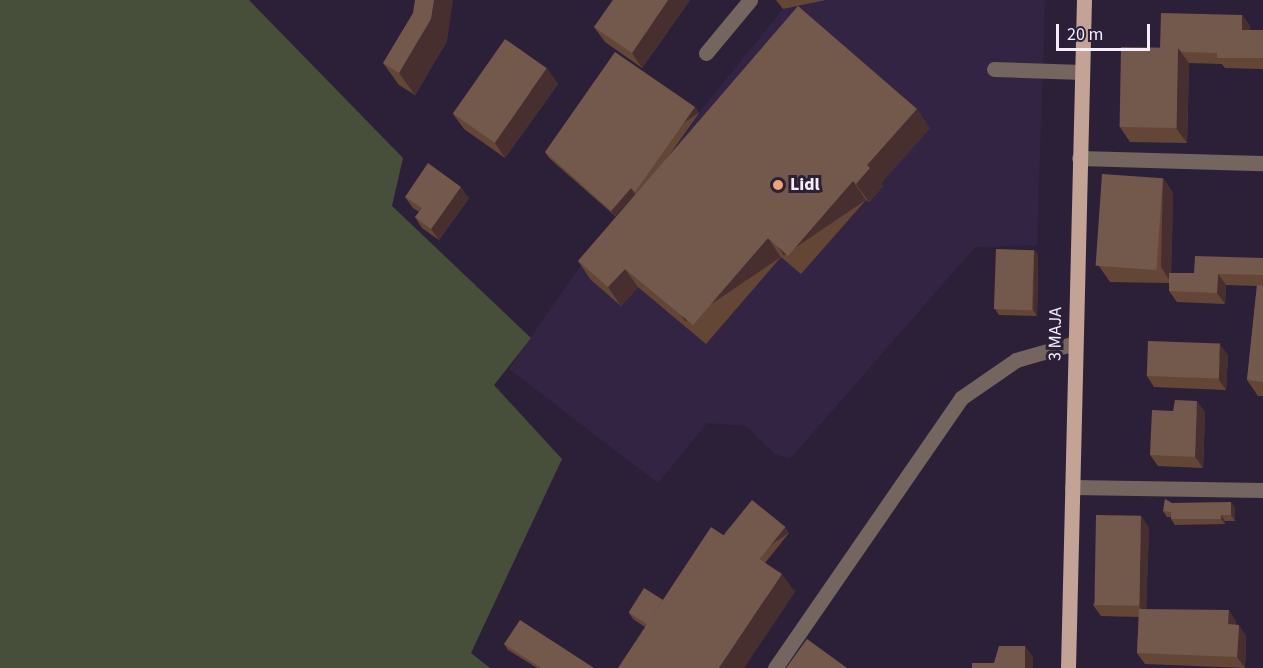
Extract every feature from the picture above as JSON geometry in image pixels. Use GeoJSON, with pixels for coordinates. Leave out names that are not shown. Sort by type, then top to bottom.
{"type":"FeatureCollection","features":[{"type":"Feature","properties":{"kind":"main road","name":"3 MAJA"},"geometry":{"type":"LineString","coordinates":[[1068,668],[1084,0]]}},
{"type":"Feature","properties":{"kind":"street"},"geometry":{"type":"LineString","coordinates":[[706,53],[750,0]]}},
{"type":"Feature","properties":{"kind":"street"},"geometry":{"type":"LineString","coordinates":[[994,69],[1082,72]]}},
{"type":"Feature","properties":{"kind":"street"},"geometry":{"type":"LineString","coordinates":[[1079,158],[1263,163]]}},
{"type":"Feature","properties":{"kind":"street"},"geometry":{"type":"LineString","coordinates":[[775,668],[961,398],[1016,360],[1075,343]]}},
{"type":"Feature","properties":{"kind":"street"},"geometry":{"type":"LineString","coordinates":[[1072,487],[1263,490]]}},
{"type":"Feature","properties":{"kind":"shaded area"},"geometry":{"type":"Polygon","coordinates":[[[823,0],[1045,0],[1037,245],[975,247],[790,459],[775,454],[746,426],[707,423],[658,483],[509,369],[615,216],[635,194],[640,197],[699,113],[783,9],[823,0]]]}},
{"type":"Feature","properties":{"kind":"green space"},"geometry":{"type":"Polygon","coordinates":[[[0,0],[249,0],[403,158],[392,206],[531,338],[494,385],[562,459],[471,653],[490,668],[0,668],[0,0]]]}},
{"type":"Feature","properties":{"kind":"building"},"geometry":{"type":"Polygon","coordinates":[[[415,0],[434,0],[431,19],[399,73],[383,63],[413,13],[415,0]]]}},
{"type":"Feature","properties":{"kind":"building"},"geometry":{"type":"Polygon","coordinates":[[[613,0],[668,0],[632,53],[594,27],[613,0]]]}},
{"type":"Feature","properties":{"kind":"building","name":"Lidl"},"geometry":{"type":"Polygon","coordinates":[[[798,6],[917,109],[867,165],[870,168],[856,184],[853,181],[788,256],[768,238],[693,325],[625,269],[608,287],[578,261],[798,6]]]}},
{"type":"Feature","properties":{"kind":"building"},"geometry":{"type":"Polygon","coordinates":[[[1161,13],[1242,15],[1242,30],[1263,30],[1263,58],[1217,58],[1217,53],[1182,52],[1178,48],[1160,48],[1161,13]]]}},
{"type":"Feature","properties":{"kind":"building"},"geometry":{"type":"Polygon","coordinates":[[[505,39],[547,68],[495,143],[453,114],[505,39]]]}},
{"type":"Feature","properties":{"kind":"building"},"geometry":{"type":"Polygon","coordinates":[[[1121,47],[1178,48],[1177,128],[1120,127],[1121,47]]]}},
{"type":"Feature","properties":{"kind":"building"},"geometry":{"type":"Polygon","coordinates":[[[615,52],[695,107],[635,192],[631,188],[611,211],[545,152],[615,52]]]}},
{"type":"Feature","properties":{"kind":"building"},"geometry":{"type":"Polygon","coordinates":[[[428,163],[461,187],[431,229],[415,217],[422,208],[405,197],[428,163]]]}},
{"type":"Feature","properties":{"kind":"building"},"geometry":{"type":"Polygon","coordinates":[[[1102,174],[1163,178],[1156,270],[1096,266],[1102,174]]]}},
{"type":"Feature","properties":{"kind":"building"},"geometry":{"type":"Polygon","coordinates":[[[996,249],[1034,250],[1032,310],[994,309],[996,249]]]}},
{"type":"Feature","properties":{"kind":"building"},"geometry":{"type":"Polygon","coordinates":[[[1195,256],[1263,258],[1263,275],[1218,274],[1217,293],[1169,291],[1169,273],[1194,273],[1195,256]]]}},
{"type":"Feature","properties":{"kind":"building"},"geometry":{"type":"Polygon","coordinates":[[[1257,285],[1263,286],[1263,382],[1247,380],[1257,285]]]}},
{"type":"Feature","properties":{"kind":"building"},"geometry":{"type":"Polygon","coordinates":[[[1148,341],[1220,344],[1219,378],[1147,376],[1148,341]]]}},
{"type":"Feature","properties":{"kind":"building"},"geometry":{"type":"Polygon","coordinates":[[[1175,400],[1197,401],[1195,457],[1150,455],[1152,410],[1173,411],[1175,400]]]}},
{"type":"Feature","properties":{"kind":"building"},"geometry":{"type":"Polygon","coordinates":[[[1165,499],[1172,503],[1231,502],[1231,515],[1221,515],[1221,519],[1171,519],[1171,512],[1163,511],[1165,499]]]}},
{"type":"Feature","properties":{"kind":"building"},"geometry":{"type":"Polygon","coordinates":[[[752,500],[785,527],[756,563],[723,536],[752,500]]]}},
{"type":"Feature","properties":{"kind":"building"},"geometry":{"type":"Polygon","coordinates":[[[1096,515],[1141,516],[1139,606],[1094,605],[1096,515]]]}},
{"type":"Feature","properties":{"kind":"building"},"geometry":{"type":"Polygon","coordinates":[[[711,527],[782,574],[719,668],[618,668],[711,527]]]}},
{"type":"Feature","properties":{"kind":"building"},"geometry":{"type":"Polygon","coordinates":[[[644,588],[663,600],[647,624],[629,613],[644,588]]]}},
{"type":"Feature","properties":{"kind":"building"},"geometry":{"type":"Polygon","coordinates":[[[1139,609],[1229,610],[1228,624],[1239,625],[1237,657],[1137,653],[1139,609]]]}},
{"type":"Feature","properties":{"kind":"building"},"geometry":{"type":"Polygon","coordinates":[[[520,620],[594,668],[541,668],[504,644],[520,620]]]}},
{"type":"Feature","properties":{"kind":"building"},"geometry":{"type":"Polygon","coordinates":[[[807,639],[847,668],[786,668],[807,639]]]}},
{"type":"Feature","properties":{"kind":"building"},"geometry":{"type":"Polygon","coordinates":[[[999,646],[1025,646],[1025,668],[972,668],[972,663],[994,663],[999,646]]]}},
{"type":"Feature","properties":{"kind":"place","name":"Lidl"},"geometry":{"type":"Point","coordinates":[778,185]}}]}
